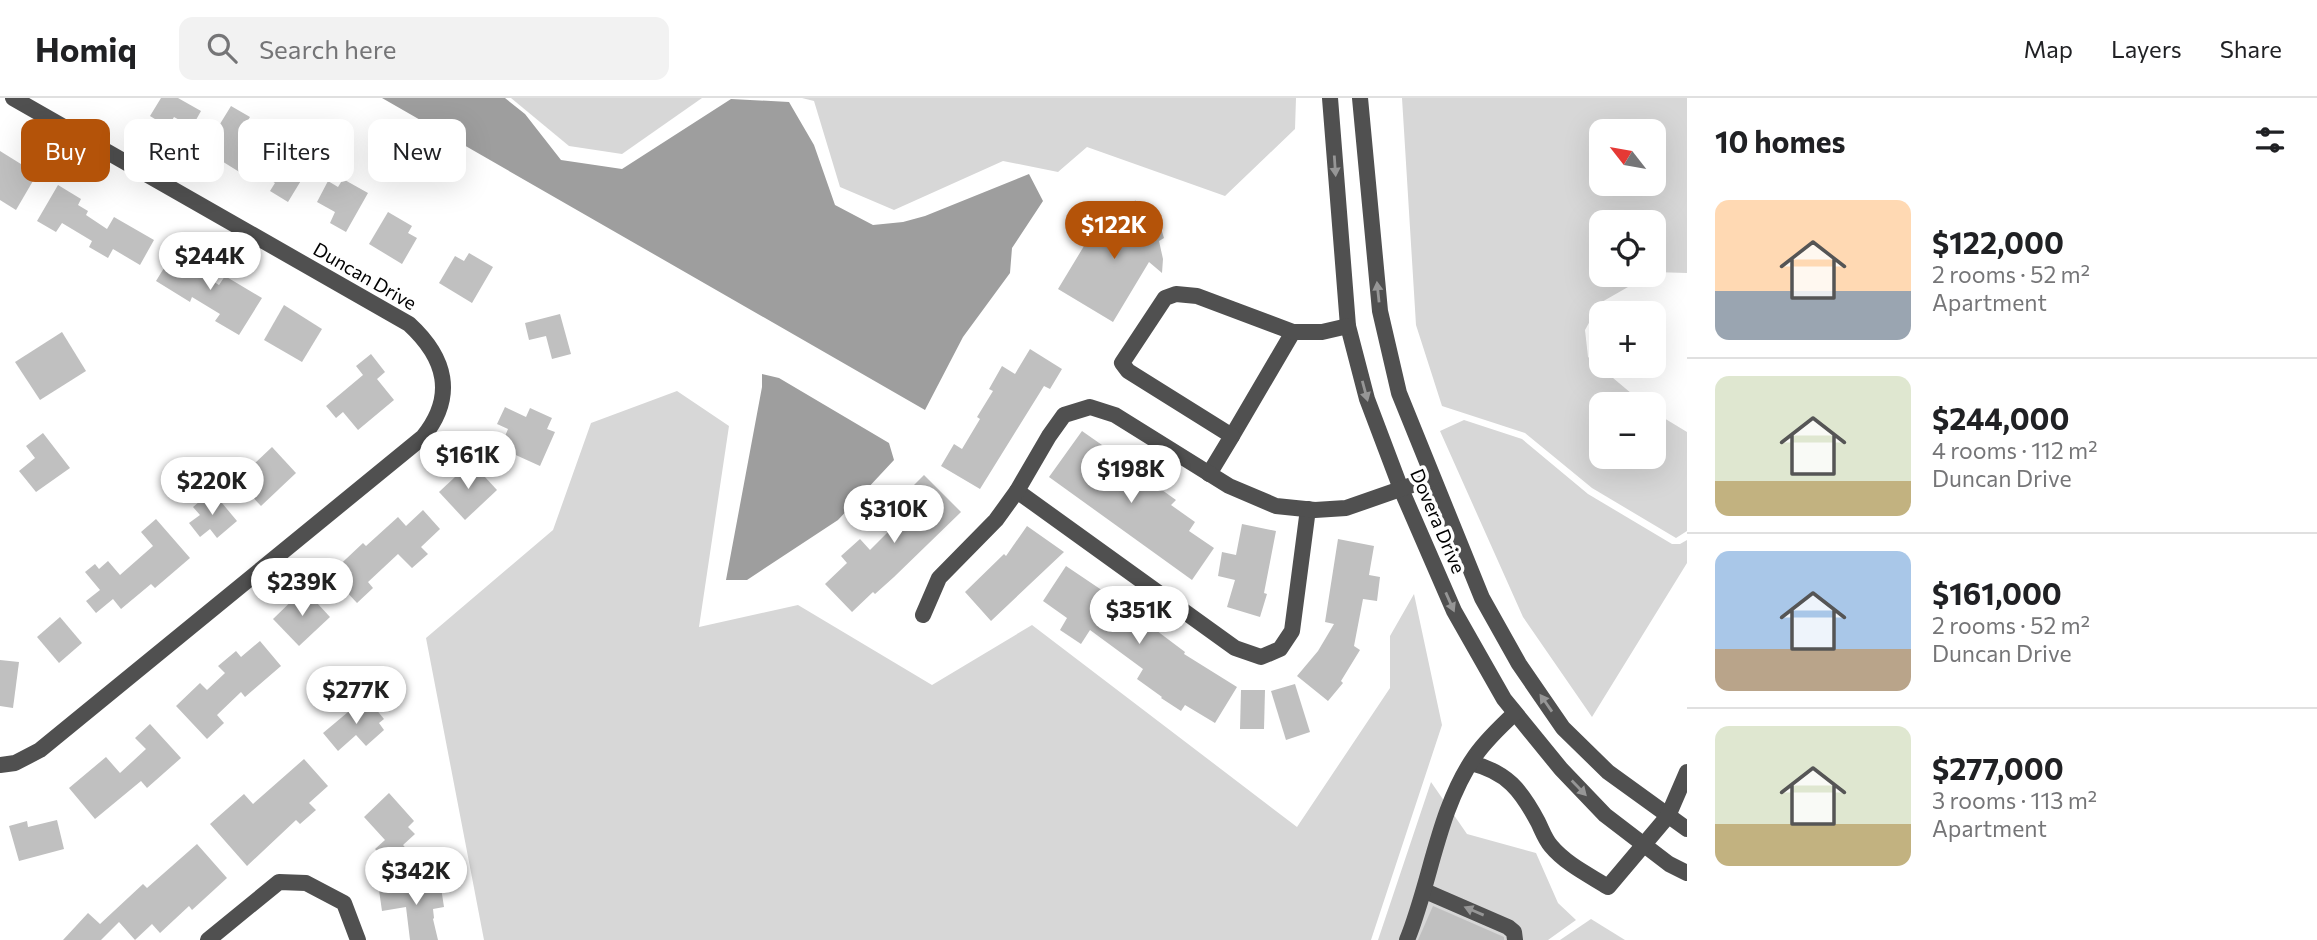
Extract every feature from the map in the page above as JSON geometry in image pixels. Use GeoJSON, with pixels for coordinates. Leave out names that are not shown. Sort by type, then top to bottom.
{"type":"FeatureCollection","features":[{"type":"Feature","properties":{"kind":"street","name":"Duncan Drive"},"geometry":{"type":"LineString","coordinates":[[0,765],[15,763],[40,750],[423,437],[435,423],[442,407],[443,388],[435,355],[425,339],[409,324],[13,98]]}},
{"type":"Feature","properties":{"kind":"street","name":"Dovera Drive"},"geometry":{"type":"LineString","coordinates":[[1330,98],[1348,326],[1367,399],[1401,489],[1454,611],[1504,699],[1570,779],[1605,815],[1669,864],[1687,873]]}},
{"type":"Feature","properties":{"kind":"street","name":"Dovera Drive"},"geometry":{"type":"LineString","coordinates":[[1360,98],[1380,311],[1399,393],[1482,598],[1518,664],[1563,728],[1608,772],[1687,829]]}},
{"type":"Feature","properties":{"kind":"street"},"geometry":{"type":"LineString","coordinates":[[1232,436],[1128,371],[1122,363],[1165,298],[1176,294],[1197,296],[1293,332],[1322,332],[1348,326]]}},
{"type":"Feature","properties":{"kind":"street"},"geometry":{"type":"LineString","coordinates":[[1209,474],[1293,332]]}},
{"type":"Feature","properties":{"kind":"street"},"geometry":{"type":"LineString","coordinates":[[923,615],[939,578],[996,520],[1064,415],[1090,407],[1115,415],[1229,486],[1276,506],[1346,508],[1432,478]]}},
{"type":"Feature","properties":{"kind":"street"},"geometry":{"type":"LineString","coordinates":[[1017,491],[1235,648],[1261,657],[1280,649],[1292,631],[1308,509]]}},
{"type":"Feature","properties":{"kind":"street"},"geometry":{"type":"LineString","coordinates":[[1407,940],[1425,891],[1453,796],[1471,763],[1489,738],[1516,713]]}},
{"type":"Feature","properties":{"kind":"street"},"geometry":{"type":"LineString","coordinates":[[1471,763],[1487,766],[1513,784],[1549,844],[1560,856],[1608,887],[1668,816],[1687,772]]}},
{"type":"Feature","properties":{"kind":"street"},"geometry":{"type":"LineString","coordinates":[[208,940],[279,883],[306,883],[344,903],[358,940]]}},
{"type":"Feature","properties":{"kind":"street"},"geometry":{"type":"LineString","coordinates":[[1425,891],[1508,927],[1514,932],[1516,940]]}},
{"type":"Feature","properties":{"kind":"shaded area"},"geometry":{"type":"Polygon","coordinates":[[[382,98],[505,98],[525,114],[561,160],[622,169],[731,99],[789,102],[814,145],[835,205],[873,225],[903,222],[925,216],[1029,174],[1043,201],[1012,248],[1010,273],[963,337],[925,410],[466,146],[466,119],[419,119],[382,98]]]}},
{"type":"Feature","properties":{"kind":"shaded area"},"geometry":{"type":"Polygon","coordinates":[[[511,98],[702,98],[622,154],[569,146],[511,98]]]}},
{"type":"Feature","properties":{"kind":"shaded area"},"geometry":{"type":"Polygon","coordinates":[[[802,98],[1296,98],[1295,129],[1225,196],[1087,147],[1058,172],[1003,161],[894,210],[840,187],[814,101],[802,98]]]}},
{"type":"Feature","properties":{"kind":"shaded area"},"geometry":{"type":"Polygon","coordinates":[[[1402,98],[1687,98],[1687,273],[1666,272],[1666,210],[1589,210],[1589,287],[1628,287],[1604,301],[1589,301],[1589,323],[1585,330],[1589,378],[1613,378],[1630,392],[1589,392],[1589,469],[1666,469],[1666,419],[1687,432],[1687,531],[1676,538],[1592,488],[1525,433],[1442,406],[1416,325],[1402,98]]]}},
{"type":"Feature","properties":{"kind":"shaded area"},"geometry":{"type":"Polygon","coordinates":[[[762,374],[779,378],[889,443],[894,460],[838,520],[747,580],[726,580],[762,387],[762,374]]]}},
{"type":"Feature","properties":{"kind":"shaded area"},"geometry":{"type":"Polygon","coordinates":[[[677,391],[729,426],[699,627],[798,605],[932,685],[1032,625],[1297,827],[1390,688],[1390,636],[1414,594],[1442,725],[1371,940],[484,940],[426,638],[553,530],[591,423],[677,391]]]}},
{"type":"Feature","properties":{"kind":"shaded area"},"geometry":{"type":"Polygon","coordinates":[[[1464,420],[1522,439],[1588,494],[1672,544],[1687,540],[1687,563],[1592,717],[1523,617],[1440,431],[1464,420]]]}},
{"type":"Feature","properties":{"kind":"shaded area"},"geometry":{"type":"Polygon","coordinates":[[[1431,782],[1467,834],[1536,853],[1558,903],[1576,920],[1548,940],[1378,940],[1431,782]]]}},
{"type":"Feature","properties":{"kind":"shaded area"},"geometry":{"type":"Polygon","coordinates":[[[1591,919],[1625,940],[1560,940],[1591,919]]]}},
{"type":"Feature","properties":{"kind":"building"},"geometry":{"type":"Polygon","coordinates":[[[161,98],[178,98],[201,111],[196,119],[155,119],[150,116],[161,98]]]}},
{"type":"Feature","properties":{"kind":"building"},"geometry":{"type":"Polygon","coordinates":[[[231,106],[250,117],[238,119],[238,171],[224,162],[223,119],[231,106]]]}},
{"type":"Feature","properties":{"kind":"building"},"geometry":{"type":"Polygon","coordinates":[[[0,151],[21,164],[21,182],[32,182],[16,210],[0,200],[0,151]]]}},
{"type":"Feature","properties":{"kind":"building"},"geometry":{"type":"Polygon","coordinates":[[[300,182],[288,202],[270,191],[275,183],[300,182]]]}},
{"type":"Feature","properties":{"kind":"building"},"geometry":{"type":"Polygon","coordinates":[[[327,182],[338,187],[341,182],[348,182],[368,193],[346,232],[330,223],[335,212],[317,202],[327,182]]]}},
{"type":"Feature","properties":{"kind":"building"},"geometry":{"type":"Polygon","coordinates":[[[58,185],[81,199],[78,205],[88,211],[86,215],[107,229],[114,217],[154,240],[140,265],[113,249],[108,258],[89,247],[92,241],[62,223],[56,232],[37,221],[58,185]]]}},
{"type":"Feature","properties":{"kind":"building"},"geometry":{"type":"Polygon","coordinates":[[[1135,200],[1153,225],[1159,222],[1164,238],[1159,241],[1163,259],[1162,273],[1149,262],[1113,322],[1058,289],[1107,208],[1118,215],[1133,213],[1135,200]]]}},
{"type":"Feature","properties":{"kind":"building"},"geometry":{"type":"Polygon","coordinates":[[[388,212],[412,226],[408,233],[417,238],[402,264],[369,244],[388,212]]]}},
{"type":"Feature","properties":{"kind":"building"},"geometry":{"type":"Polygon","coordinates":[[[177,247],[194,257],[188,266],[219,285],[225,276],[262,298],[239,335],[215,321],[220,314],[192,297],[190,302],[156,281],[177,247]]]}},
{"type":"Feature","properties":{"kind":"building"},"geometry":{"type":"Polygon","coordinates":[[[469,253],[493,267],[472,303],[439,283],[455,256],[464,261],[469,253]]]}},
{"type":"Feature","properties":{"kind":"building"},"geometry":{"type":"Polygon","coordinates":[[[284,305],[322,329],[302,362],[264,340],[284,305]]]}},
{"type":"Feature","properties":{"kind":"building"},"geometry":{"type":"Polygon","coordinates":[[[560,314],[571,354],[552,359],[546,336],[529,340],[525,323],[560,314]]]}},
{"type":"Feature","properties":{"kind":"building"},"geometry":{"type":"Polygon","coordinates":[[[62,332],[86,371],[40,400],[15,362],[62,332]]]}},
{"type":"Feature","properties":{"kind":"building"},"geometry":{"type":"Polygon","coordinates":[[[1030,349],[1062,369],[1050,389],[1044,386],[980,489],[941,466],[954,444],[962,449],[980,419],[977,417],[993,391],[989,389],[1002,366],[1015,374],[1030,349]]]}},
{"type":"Feature","properties":{"kind":"building"},"geometry":{"type":"Polygon","coordinates":[[[371,354],[385,372],[377,379],[394,400],[358,430],[343,412],[336,418],[326,406],[363,375],[356,366],[371,354]]]}},
{"type":"Feature","properties":{"kind":"building"},"geometry":{"type":"Polygon","coordinates":[[[505,407],[526,417],[530,408],[552,418],[547,429],[555,432],[540,466],[500,448],[508,429],[497,424],[505,407]]]}},
{"type":"Feature","properties":{"kind":"building"},"geometry":{"type":"Polygon","coordinates":[[[1082,431],[1102,445],[1099,449],[1123,468],[1176,500],[1171,505],[1195,522],[1189,531],[1214,548],[1192,580],[1049,477],[1082,431]]]}},
{"type":"Feature","properties":{"kind":"building"},"geometry":{"type":"Polygon","coordinates":[[[43,433],[70,468],[36,492],[19,471],[35,458],[26,446],[43,433]]]}},
{"type":"Feature","properties":{"kind":"building"},"geometry":{"type":"Polygon","coordinates":[[[272,447],[296,473],[261,506],[237,480],[272,447]]]}},
{"type":"Feature","properties":{"kind":"building"},"geometry":{"type":"Polygon","coordinates":[[[471,462],[497,490],[465,520],[439,492],[471,462]]]}},
{"type":"Feature","properties":{"kind":"building"},"geometry":{"type":"Polygon","coordinates":[[[924,475],[961,512],[894,577],[852,612],[825,584],[847,563],[841,556],[860,539],[870,550],[895,525],[890,519],[911,499],[905,494],[924,475]]]}},
{"type":"Feature","properties":{"kind":"building"},"geometry":{"type":"Polygon","coordinates":[[[212,491],[237,521],[217,538],[210,529],[200,537],[189,523],[200,515],[193,507],[212,491]]]}},
{"type":"Feature","properties":{"kind":"building"},"geometry":{"type":"Polygon","coordinates":[[[423,510],[440,529],[421,547],[428,554],[412,568],[398,554],[368,582],[373,588],[357,603],[330,574],[363,543],[366,546],[398,517],[406,526],[423,510]]]}},
{"type":"Feature","properties":{"kind":"building"},"geometry":{"type":"Polygon","coordinates":[[[156,519],[190,558],[155,588],[151,584],[121,609],[113,599],[96,613],[86,601],[100,590],[85,572],[95,564],[99,569],[108,561],[120,575],[153,546],[141,532],[156,519]]]}},
{"type":"Feature","properties":{"kind":"building"},"geometry":{"type":"Polygon","coordinates":[[[1242,524],[1276,531],[1264,593],[1267,594],[1260,617],[1227,607],[1235,580],[1218,576],[1222,552],[1236,555],[1242,524]]]}},
{"type":"Feature","properties":{"kind":"building"},"geometry":{"type":"Polygon","coordinates":[[[1027,526],[1064,552],[991,621],[965,592],[1004,554],[1006,556],[1027,526]]]}},
{"type":"Feature","properties":{"kind":"building"},"geometry":{"type":"Polygon","coordinates":[[[1338,539],[1374,546],[1369,575],[1380,577],[1377,601],[1363,599],[1354,646],[1360,650],[1341,681],[1343,683],[1328,701],[1297,676],[1318,651],[1334,624],[1325,622],[1338,539]]]}},
{"type":"Feature","properties":{"kind":"building"},"geometry":{"type":"Polygon","coordinates":[[[1066,566],[1112,597],[1185,652],[1184,654],[1237,687],[1215,723],[1185,705],[1181,711],[1161,698],[1137,679],[1143,669],[1090,630],[1081,644],[1060,630],[1067,618],[1043,601],[1066,566]]]}},
{"type":"Feature","properties":{"kind":"building"},"geometry":{"type":"Polygon","coordinates":[[[304,589],[330,617],[299,646],[273,619],[304,589]]]}},
{"type":"Feature","properties":{"kind":"building"},"geometry":{"type":"Polygon","coordinates":[[[60,617],[82,643],[59,663],[37,637],[60,617]]]}},
{"type":"Feature","properties":{"kind":"building"},"geometry":{"type":"Polygon","coordinates":[[[260,641],[281,666],[245,697],[241,692],[217,715],[224,723],[207,739],[176,706],[200,683],[207,690],[225,673],[218,666],[236,651],[241,657],[260,641]]]}},
{"type":"Feature","properties":{"kind":"building"},"geometry":{"type":"Polygon","coordinates":[[[0,660],[19,662],[13,708],[0,706],[0,660]]]}},
{"type":"Feature","properties":{"kind":"building"},"geometry":{"type":"Polygon","coordinates":[[[1295,684],[1310,732],[1286,740],[1271,691],[1295,684]]]}},
{"type":"Feature","properties":{"kind":"building"},"geometry":{"type":"Polygon","coordinates":[[[1241,690],[1265,690],[1264,729],[1240,729],[1241,690]]]}},
{"type":"Feature","properties":{"kind":"building"},"geometry":{"type":"Polygon","coordinates":[[[366,697],[384,719],[379,723],[384,730],[366,746],[356,735],[338,751],[323,733],[366,697]]]}},
{"type":"Feature","properties":{"kind":"building"},"geometry":{"type":"Polygon","coordinates":[[[150,724],[181,758],[147,788],[141,781],[95,819],[69,788],[106,757],[120,773],[146,749],[135,738],[150,724]]]}},
{"type":"Feature","properties":{"kind":"building"},"geometry":{"type":"Polygon","coordinates":[[[304,759],[328,786],[309,803],[316,810],[300,824],[296,820],[247,866],[210,824],[244,794],[253,804],[304,759]]]}},
{"type":"Feature","properties":{"kind":"building"},"geometry":{"type":"Polygon","coordinates":[[[389,793],[414,821],[408,827],[415,834],[403,845],[410,853],[394,869],[375,849],[385,840],[364,817],[389,793]]]}},
{"type":"Feature","properties":{"kind":"building"},"geometry":{"type":"Polygon","coordinates":[[[57,820],[64,849],[19,861],[9,826],[27,821],[28,827],[57,820]]]}},
{"type":"Feature","properties":{"kind":"building"},"geometry":{"type":"Polygon","coordinates":[[[197,844],[227,878],[192,910],[189,906],[160,933],[152,924],[135,940],[119,922],[101,940],[63,940],[88,913],[100,924],[143,884],[147,888],[197,844]]]}},
{"type":"Feature","properties":{"kind":"building"},"geometry":{"type":"Polygon","coordinates":[[[440,881],[444,907],[433,909],[438,940],[410,940],[406,907],[382,911],[379,890],[440,881]]]}},
{"type":"Feature","properties":{"kind":"building"},"geometry":{"type":"Polygon","coordinates":[[[1433,906],[1504,937],[1504,940],[1418,940],[1433,906]]]}}]}
